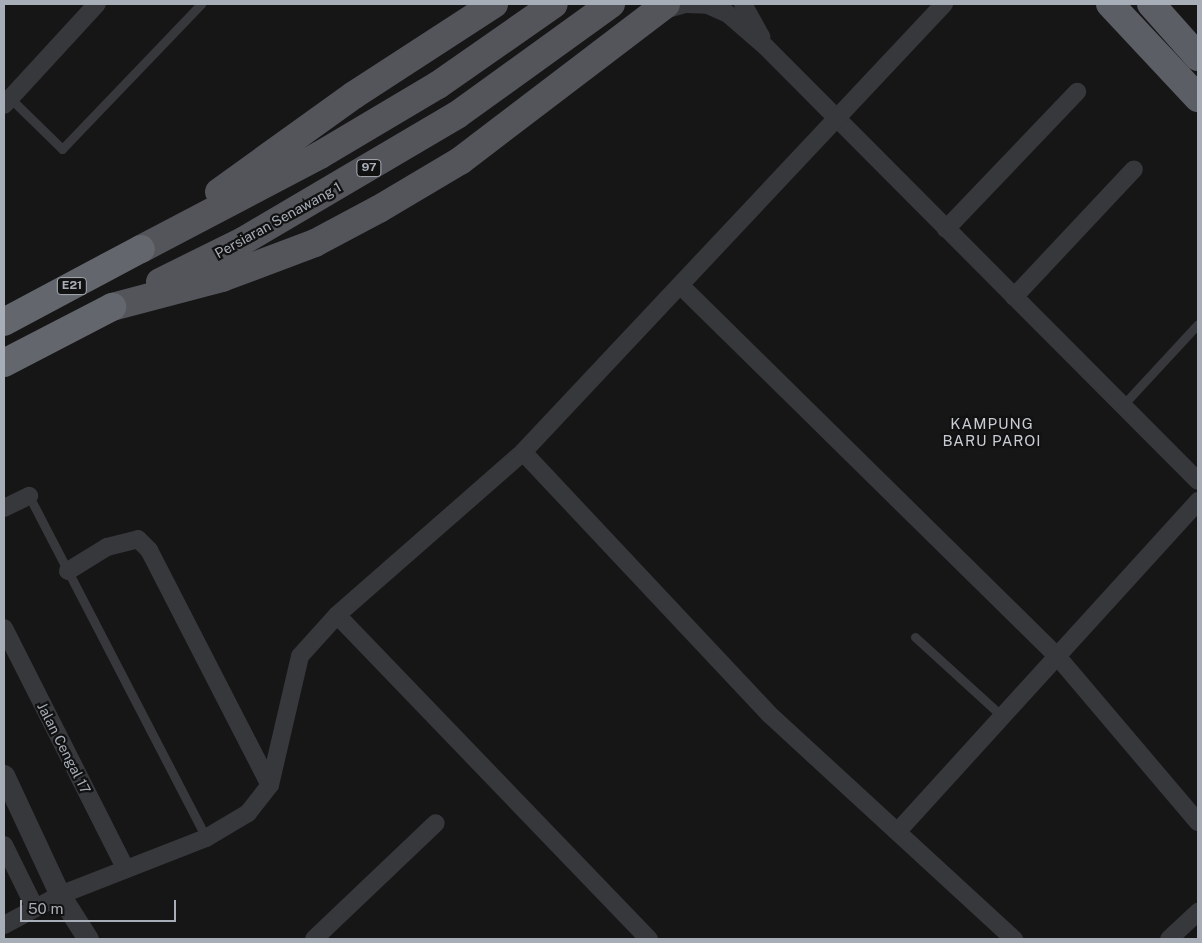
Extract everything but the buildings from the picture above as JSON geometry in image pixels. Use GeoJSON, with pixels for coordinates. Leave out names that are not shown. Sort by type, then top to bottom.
{"type":"FeatureCollection","features":[{"type":"Feature","properties":{"kind":"highway"},"geometry":{"type":"LineString","coordinates":[[1110,4],[1198,98]]}},
{"type":"Feature","properties":{"kind":"highway"},"geometry":{"type":"LineString","coordinates":[[1151,4],[1198,57]]}},
{"type":"Feature","properties":{"kind":"highway","name":"E21"},"geometry":{"type":"LineString","coordinates":[[4,322],[141,249]]}},
{"type":"Feature","properties":{"kind":"highway"},"geometry":{"type":"LineString","coordinates":[[4,363],[112,307]]}},
{"type":"Feature","properties":{"kind":"main road"},"geometry":{"type":"LineString","coordinates":[[141,249],[354,95],[494,4]]}},
{"type":"Feature","properties":{"kind":"main road"},"geometry":{"type":"LineString","coordinates":[[141,249],[320,155],[438,84],[554,4]]}},
{"type":"Feature","properties":{"kind":"main road","name":"Persiaran Senawang 1"},"geometry":{"type":"LineString","coordinates":[[112,307],[341,185],[457,115],[611,4]]}},
{"type":"Feature","properties":{"kind":"main road"},"geometry":{"type":"LineString","coordinates":[[112,307],[222,278],[315,243],[379,209],[460,161],[661,8]]}},
{"type":"Feature","properties":{"kind":"street"},"geometry":{"type":"LineString","coordinates":[[7,102],[97,4]]}},
{"type":"Feature","properties":{"kind":"street"},"geometry":{"type":"LineString","coordinates":[[661,8],[686,4],[708,5],[728,14],[766,47],[835,119],[1198,480]]}},
{"type":"Feature","properties":{"kind":"street"},"geometry":{"type":"LineString","coordinates":[[743,4],[766,47]]}},
{"type":"Feature","properties":{"kind":"street"},"geometry":{"type":"LineString","coordinates":[[4,925],[60,895],[125,868],[206,838],[248,813],[270,785],[300,656],[337,615],[523,452],[944,4]]}},
{"type":"Feature","properties":{"kind":"street"},"geometry":{"type":"LineString","coordinates":[[946,229],[1077,92]]}},
{"type":"Feature","properties":{"kind":"street"},"geometry":{"type":"LineString","coordinates":[[1014,297],[1134,169]]}},
{"type":"Feature","properties":{"kind":"street"},"geometry":{"type":"LineString","coordinates":[[681,286],[1057,656],[1198,822]]}},
{"type":"Feature","properties":{"kind":"street"},"geometry":{"type":"LineString","coordinates":[[523,452],[769,714],[899,830],[1014,939]]}},
{"type":"Feature","properties":{"kind":"street"},"geometry":{"type":"LineString","coordinates":[[4,508],[29,496]]}},
{"type":"Feature","properties":{"kind":"street"},"geometry":{"type":"LineString","coordinates":[[899,830],[1198,501]]}},
{"type":"Feature","properties":{"kind":"street"},"geometry":{"type":"LineString","coordinates":[[68,571],[107,547],[138,539],[149,550],[270,785]]}},
{"type":"Feature","properties":{"kind":"street"},"geometry":{"type":"LineString","coordinates":[[337,615],[649,939]]}},
{"type":"Feature","properties":{"kind":"street","name":"Jalan Cengal 17"},"geometry":{"type":"LineString","coordinates":[[4,628],[125,868]]}},
{"type":"Feature","properties":{"kind":"street"},"geometry":{"type":"LineString","coordinates":[[4,774],[60,895],[88,939]]}},
{"type":"Feature","properties":{"kind":"street"},"geometry":{"type":"LineString","coordinates":[[314,939],[436,823]]}},
{"type":"Feature","properties":{"kind":"street"},"geometry":{"type":"LineString","coordinates":[[4,845],[35,908]]}},
{"type":"Feature","properties":{"kind":"street"},"geometry":{"type":"LineString","coordinates":[[1169,939],[1198,912]]}},
{"type":"Feature","properties":{"kind":"lane"},"geometry":{"type":"LineString","coordinates":[[7,102],[62,149],[202,4]]}},
{"type":"Feature","properties":{"kind":"lane"},"geometry":{"type":"LineString","coordinates":[[1123,405],[1198,324]]}},
{"type":"Feature","properties":{"kind":"lane"},"geometry":{"type":"LineString","coordinates":[[29,496],[206,838]]}},
{"type":"Feature","properties":{"kind":"lane"},"geometry":{"type":"LineString","coordinates":[[915,637],[1003,716]]}},
{"type":"Feature","properties":{"kind":"district","name":"KAMPUNG BARU PAROI"},"geometry":{"type":"Point","coordinates":[992,432]}}]}
